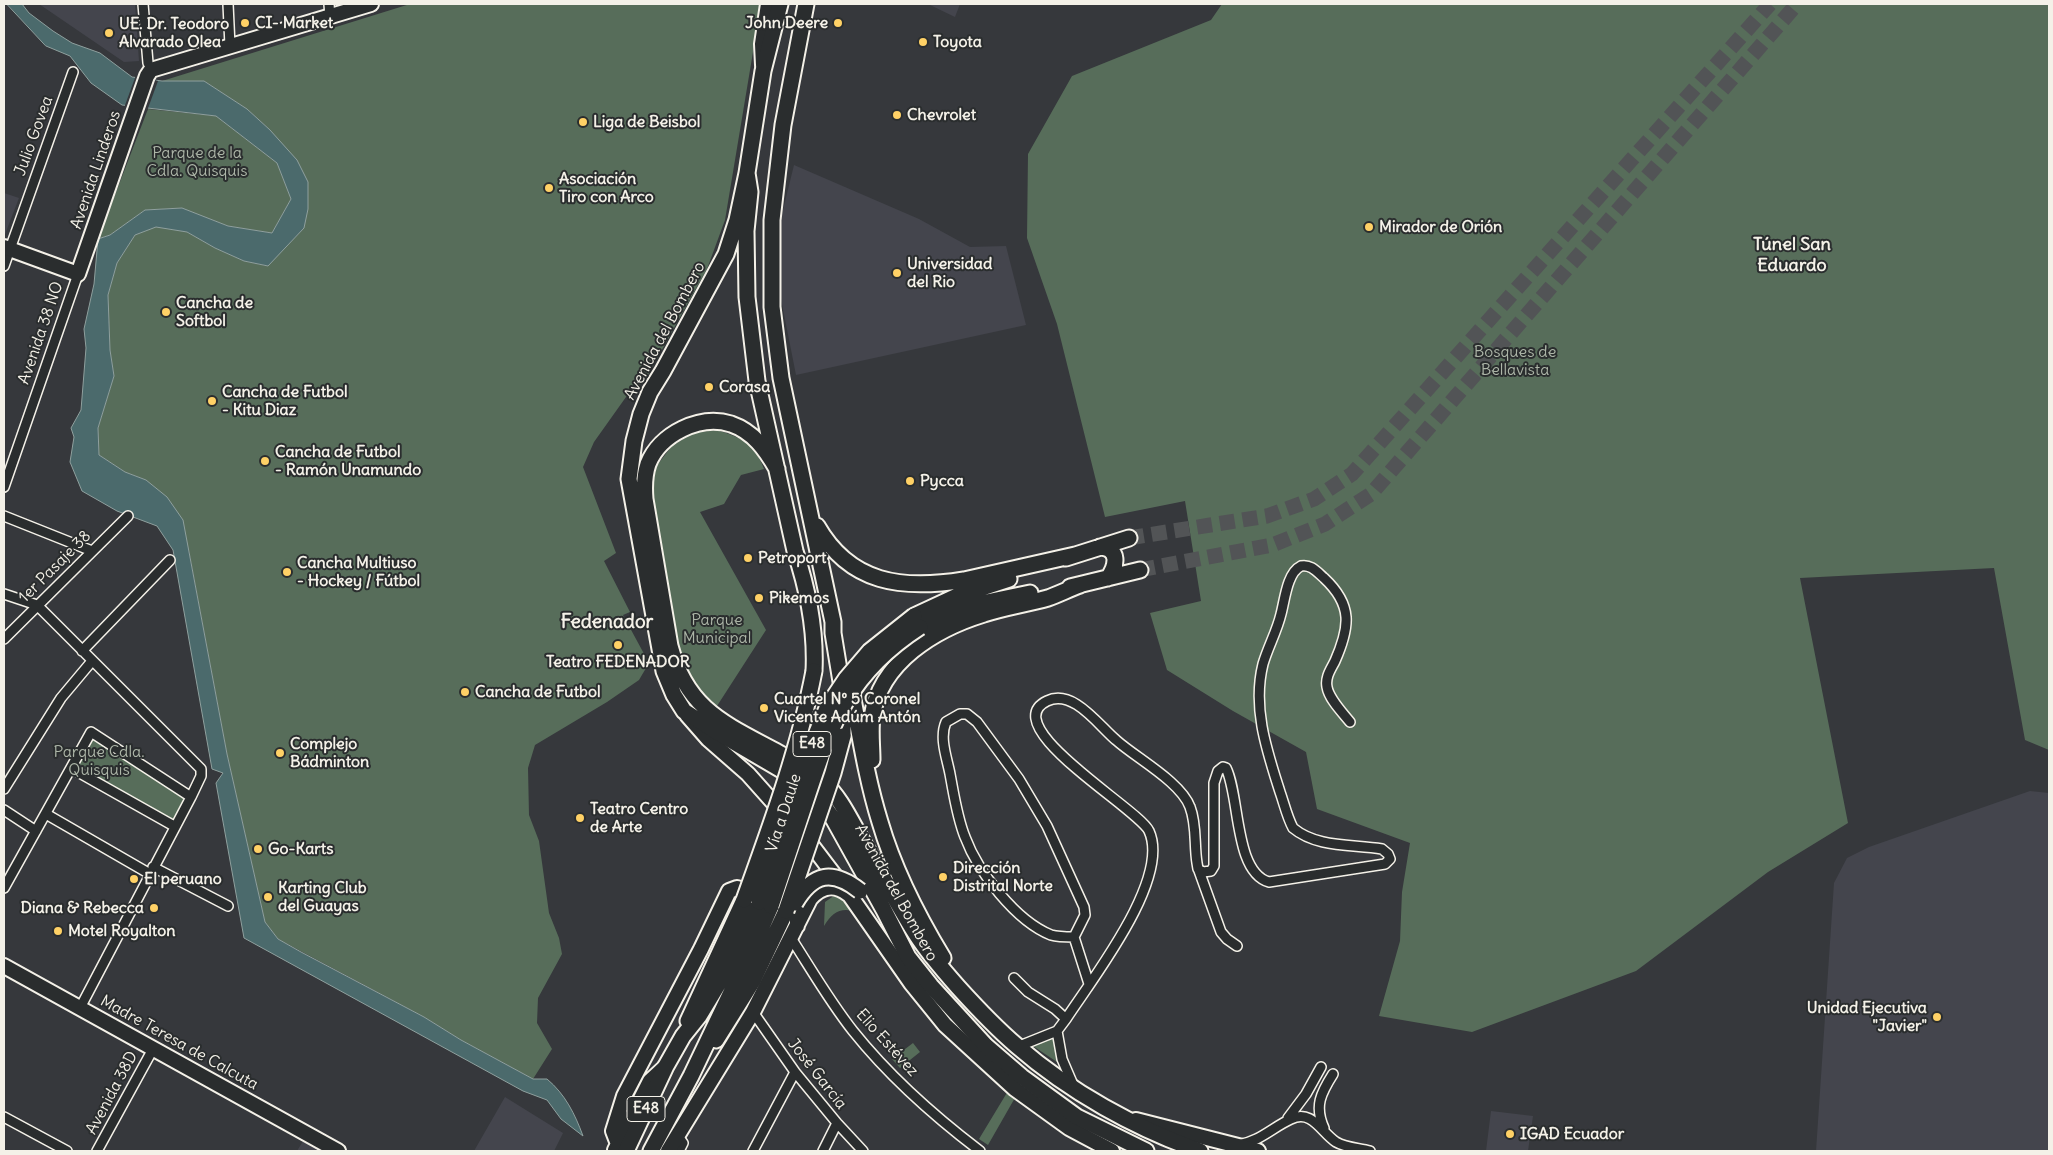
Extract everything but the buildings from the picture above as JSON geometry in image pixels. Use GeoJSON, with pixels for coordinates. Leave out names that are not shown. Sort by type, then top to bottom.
{"type":"FeatureCollection","features":[{"type":"Feature","properties":{"kind":"main road"},"geometry":{"type":"LineString","coordinates":[[147,70],[230,46],[329,10],[371,4]]}},
{"type":"Feature","properties":{"kind":"main road"},"geometry":{"type":"LineString","coordinates":[[763,70],[762,44],[768,4]]}},
{"type":"Feature","properties":{"kind":"main road"},"geometry":{"type":"LineString","coordinates":[[747,173],[763,70],[780,4]]}},
{"type":"Feature","properties":{"kind":"main road"},"geometry":{"type":"LineString","coordinates":[[806,4],[783,125],[772,220],[772,308],[781,378],[833,622],[838,631],[844,655],[879,821],[900,878],[937,948],[967,996]]}},
{"type":"Feature","properties":{"kind":"main road","name":"Avenida Linderos"},"geometry":{"type":"LineString","coordinates":[[78,274],[132,121],[147,70]]}},
{"type":"Feature","properties":{"kind":"main road","name":"Vía a Daule"},"geometry":{"type":"LineString","coordinates":[[691,1076],[724,1029],[752,981],[778,930],[770,906],[798,738],[814,671],[815,639],[810,612],[757,381],[750,331],[747,297],[746,231],[750,192],[747,173]]}},
{"type":"Feature","properties":{"kind":"main road","name":"Avenida del Bombero"},"geometry":{"type":"LineString","coordinates":[[747,173],[737,220],[726,254],[664,371],[650,392],[641,414],[634,441],[629,479],[662,665],[674,695],[700,732],[748,774],[856,894],[911,984],[945,1025],[1015,1089],[1069,1128],[1112,1151]]}},
{"type":"Feature","properties":{"kind":"main road"},"geometry":{"type":"LineString","coordinates":[[7,249],[78,274]]}},
{"type":"Feature","properties":{"kind":"main road"},"geometry":{"type":"LineString","coordinates":[[777,470],[767,451],[753,437],[732,424],[721,422],[701,423],[681,430],[662,444],[649,462],[644,484],[645,498],[674,663],[686,688],[707,710],[741,732],[812,772],[824,782],[845,811],[917,936],[934,960],[1017,1047],[1074,1087],[1121,1116],[1170,1140],[1200,1151]]}},
{"type":"Feature","properties":{"kind":"main road"},"geometry":{"type":"LineString","coordinates":[[811,516],[829,544],[846,562],[880,579],[913,583],[946,583],[1074,555]]}},
{"type":"Feature","properties":{"kind":"main road","name":"Vía a Daule"},"geometry":{"type":"LineString","coordinates":[[651,1151],[691,1076],[758,936],[825,744],[839,711],[857,684],[876,662],[904,638],[917,622],[957,596],[1129,538]]}},
{"type":"Feature","properties":{"kind":"main road"},"geometry":{"type":"LineString","coordinates":[[1100,547],[1110,550],[1115,557],[1115,566],[1108,578]]}},
{"type":"Feature","properties":{"kind":"main road","name":"Vía a Daule"},"geometry":{"type":"LineString","coordinates":[[917,622],[979,603],[1080,585],[1140,570]]}},
{"type":"Feature","properties":{"kind":"main road"},"geometry":{"type":"LineString","coordinates":[[874,798],[872,718],[880,690],[892,671],[924,642],[958,624],[984,614],[1048,597],[1080,585]]}},
{"type":"Feature","properties":{"kind":"main road","name":"Vía a Daule"},"geometry":{"type":"LineString","coordinates":[[619,1149],[683,1036],[691,1012],[770,906],[833,773],[843,736],[842,694],[833,622]]}},
{"type":"Feature","properties":{"kind":"main road","name":"Avenida del Bombero"},"geometry":{"type":"LineString","coordinates":[[684,710],[715,731],[797,779],[817,796],[834,820],[908,957],[986,1046],[1022,1076],[1077,1117],[1146,1151]]}},
{"type":"Feature","properties":{"kind":"main road"},"geometry":{"type":"LineString","coordinates":[[770,906],[823,877],[838,877],[845,880],[856,894]]}},
{"type":"Feature","properties":{"kind":"main road"},"geometry":{"type":"LineString","coordinates":[[668,1151],[753,1012],[810,899],[820,890],[832,886],[867,898],[908,957]]}},
{"type":"Feature","properties":{"kind":"main road"},"geometry":{"type":"LineString","coordinates":[[619,1149],[613,1131],[624,1096],[701,949],[729,891],[737,888],[784,904],[795,912],[794,932]]}},
{"type":"Feature","properties":{"kind":"main road","name":"Madre Teresa de Calcuta"},"geometry":{"type":"LineString","coordinates":[[4,966],[338,1151]]}},
{"type":"Feature","properties":{"kind":"main road"},"geometry":{"type":"LineString","coordinates":[[1121,1116],[1258,1151]]}},
{"type":"Feature","properties":{"kind":"street"},"geometry":{"type":"LineString","coordinates":[[143,4],[147,70]]}},
{"type":"Feature","properties":{"kind":"street"},"geometry":{"type":"LineString","coordinates":[[228,4],[230,46]]}},
{"type":"Feature","properties":{"kind":"street","name":"Julio Govea"},"geometry":{"type":"LineString","coordinates":[[4,266],[7,249],[73,72]]}},
{"type":"Feature","properties":{"kind":"street","name":"Avenida 38 NO"},"geometry":{"type":"LineString","coordinates":[[4,487],[78,274]]}},
{"type":"Feature","properties":{"kind":"street"},"geometry":{"type":"LineString","coordinates":[[4,516],[92,550]]}},
{"type":"Feature","properties":{"kind":"street","name":"1er Pasaje 38"},"geometry":{"type":"LineString","coordinates":[[4,639],[128,516]]}},
{"type":"Feature","properties":{"kind":"street"},"geometry":{"type":"LineString","coordinates":[[82,651],[170,560]]}},
{"type":"Feature","properties":{"kind":"street"},"geometry":{"type":"LineString","coordinates":[[1198,867],[1202,872],[1208,872],[1214,866],[1214,783],[1218,771],[1223,767],[1228,771],[1247,861],[1255,873],[1262,879],[1268,882],[1290,879],[1386,864],[1389,860],[1388,854],[1382,849],[1318,842],[1295,830],[1291,825],[1268,752],[1260,720],[1260,692],[1263,666],[1279,622],[1291,578],[1295,570],[1301,566],[1312,568],[1342,599],[1345,611],[1345,632],[1343,641],[1328,674],[1327,688],[1350,722]]}},
{"type":"Feature","properties":{"kind":"street"},"geometry":{"type":"LineString","coordinates":[[4,594],[37,605],[201,769],[201,776],[191,796],[80,1008]]}},
{"type":"Feature","properties":{"kind":"street"},"geometry":{"type":"LineString","coordinates":[[4,789],[61,698],[92,661]]}},
{"type":"Feature","properties":{"kind":"street"},"geometry":{"type":"LineString","coordinates":[[1017,1047],[1057,1031],[1066,1019],[1124,934],[1150,874],[1153,856],[1151,837],[1141,820],[1046,740],[1036,723],[1036,712],[1047,701],[1056,699],[1080,707],[1092,715],[1119,743],[1176,787],[1186,799],[1191,809],[1198,867],[1221,932],[1227,940],[1237,946]]}},
{"type":"Feature","properties":{"kind":"street"},"geometry":{"type":"LineString","coordinates":[[1074,938],[1049,934],[1021,915],[1006,901],[979,867],[965,837],[958,813],[944,744],[944,724],[948,719],[960,714],[967,714],[978,722],[1019,779],[1047,826],[1085,912],[1074,938],[1089,984]]}},
{"type":"Feature","properties":{"kind":"street"},"geometry":{"type":"LineString","coordinates":[[4,888],[91,732],[191,796]]}},
{"type":"Feature","properties":{"kind":"street"},"geometry":{"type":"LineString","coordinates":[[71,768],[174,826]]}},
{"type":"Feature","properties":{"kind":"street"},"geometry":{"type":"LineString","coordinates":[[4,810],[36,831]]}},
{"type":"Feature","properties":{"kind":"street"},"geometry":{"type":"LineString","coordinates":[[46,814],[152,870],[228,906]]}},
{"type":"Feature","properties":{"kind":"street","name":"Elio Estévez"},"geometry":{"type":"LineString","coordinates":[[794,932],[837,1009],[873,1054],[903,1085],[960,1136],[980,1151]]}},
{"type":"Feature","properties":{"kind":"street"},"geometry":{"type":"LineString","coordinates":[[1014,978],[1028,992],[1055,1009],[1066,1019]]}},
{"type":"Feature","properties":{"kind":"street","name":"José García"},"geometry":{"type":"LineString","coordinates":[[753,1012],[795,1072],[837,1124],[863,1151]]}},
{"type":"Feature","properties":{"kind":"street"},"geometry":{"type":"LineString","coordinates":[[1057,1031],[1062,1059],[1074,1087]]}},
{"type":"Feature","properties":{"kind":"street","name":"Avenida 38D"},"geometry":{"type":"LineString","coordinates":[[97,1151],[153,1049]]}},
{"type":"Feature","properties":{"kind":"street"},"geometry":{"type":"LineString","coordinates":[[1284,1122],[1296,1109],[1320,1067]]}},
{"type":"Feature","properties":{"kind":"street"},"geometry":{"type":"LineString","coordinates":[[753,1151],[795,1072]]}},
{"type":"Feature","properties":{"kind":"street"},"geometry":{"type":"LineString","coordinates":[[1326,1132],[1319,1114],[1319,1100],[1333,1074]]}},
{"type":"Feature","properties":{"kind":"street"},"geometry":{"type":"LineString","coordinates":[[1234,1145],[1253,1141],[1284,1122],[1302,1116],[1314,1121],[1337,1142],[1370,1151]]}},
{"type":"Feature","properties":{"kind":"street"},"geometry":{"type":"LineString","coordinates":[[4,1117],[67,1151]]}},
{"type":"Feature","properties":{"kind":"street"},"geometry":{"type":"LineString","coordinates":[[823,1151],[837,1124]]}},
{"type":"Feature","properties":{"kind":"street"},"geometry":{"type":"LineString","coordinates":[[678,1136],[684,1143],[679,1151]]}},
{"type":"Feature","properties":{"kind":"shaded area","name":"UE. Dr. Teodoro Alvarado Olea"},"geometry":{"type":"Polygon","coordinates":[[[39,4],[135,4],[139,61],[124,62],[39,4]]]}},
{"type":"Feature","properties":{"kind":"shaded area"},"geometry":{"type":"Polygon","coordinates":[[[928,4],[960,4],[955,17],[928,4]]]}},
{"type":"Feature","properties":{"kind":"shaded area","name":"Universidad del Rio"},"geometry":{"type":"Polygon","coordinates":[[[794,165],[919,219],[970,247],[1006,246],[1026,325],[796,375],[781,299],[780,222],[794,165]]]}},
{"type":"Feature","properties":{"kind":"shaded area"},"geometry":{"type":"Polygon","coordinates":[[[4,193],[19,198],[4,237],[4,193]]]}},
{"type":"Feature","properties":{"kind":"shaded area","name":"Unidad Ejecutiva \"Javier\""},"geometry":{"type":"Polygon","coordinates":[[[2030,791],[2049,793],[2049,1151],[1816,1151],[1834,883],[1847,858],[1869,847],[2030,791]]]}},
{"type":"Feature","properties":{"kind":"shaded area"},"geometry":{"type":"Polygon","coordinates":[[[505,1097],[563,1133],[554,1151],[474,1151],[505,1097]]]}},
{"type":"Feature","properties":{"kind":"shaded area","name":"IGAD Ecuador"},"geometry":{"type":"Polygon","coordinates":[[[1491,1111],[1533,1116],[1528,1151],[1486,1151],[1491,1111]]]}},
{"type":"Feature","properties":{"kind":"shaded area"},"geometry":{"type":"Polygon","coordinates":[[[303,1141],[321,1151],[297,1151],[303,1141]]]}},
{"type":"Feature","properties":{"kind":"green space"},"geometry":{"type":"Polygon","coordinates":[[[410,4],[761,4],[725,220],[707,269],[644,382],[626,397],[594,442],[583,467],[616,553],[604,561],[630,612],[623,615],[649,663],[639,680],[607,702],[535,745],[528,768],[529,815],[539,841],[549,913],[559,938],[562,954],[538,998],[537,1023],[552,1049],[533,1079],[461,1040],[424,1017],[278,939],[265,922],[227,754],[189,551],[146,480],[125,472],[99,455],[98,428],[114,376],[110,350],[108,295],[117,263],[135,235],[156,226],[187,232],[215,248],[244,261],[267,266],[304,228],[270,130],[247,109],[204,81],[162,81],[410,4]]]}},
{"type":"Feature","properties":{"kind":"green space","name":"Bosques de Bellavista"},"geometry":{"type":"Polygon","coordinates":[[[1222,4],[2049,4],[2049,750],[2025,740],[1994,568],[1800,578],[1848,823],[1768,872],[1636,971],[1472,1032],[1379,1016],[1400,941],[1402,892],[1410,843],[1317,809],[1306,752],[1233,711],[1167,670],[1150,613],[1201,601],[1185,501],[1105,517],[1057,324],[1027,238],[1028,154],[1072,76],[1211,20],[1222,4]]]}},
{"type":"Feature","properties":{"kind":"green space","name":"Parque de la Cdla. Quisquis"},"geometry":{"type":"Polygon","coordinates":[[[148,109],[216,116],[277,163],[291,199],[272,233],[228,226],[181,208],[145,210],[110,235],[98,239],[148,109]]]}},
{"type":"Feature","properties":{"kind":"green space","name":"Parque Municipal"},"geometry":{"type":"Polygon","coordinates":[[[716,430],[733,435],[746,442],[756,453],[764,469],[741,475],[724,504],[700,512],[766,630],[717,706],[691,684],[679,655],[650,486],[655,468],[671,447],[692,433],[716,430]]]}},
{"type":"Feature","properties":{"kind":"green space","name":"Parque Cdla. Quisquis"},"geometry":{"type":"Polygon","coordinates":[[[91,732],[191,797],[174,826],[71,768],[91,732]]]}},
{"type":"Feature","properties":{"kind":"green space"},"geometry":{"type":"Polygon","coordinates":[[[846,894],[858,912],[838,911],[824,926],[825,902],[835,895],[846,894]]]}},
{"type":"Feature","properties":{"kind":"green space"},"geometry":{"type":"Polygon","coordinates":[[[1060,1032],[1069,1070],[1024,1040],[1060,1032]]]}},
{"type":"Feature","properties":{"kind":"green space"},"geometry":{"type":"Polygon","coordinates":[[[913,1043],[920,1052],[900,1068],[892,1059],[913,1043]]]}},
{"type":"Feature","properties":{"kind":"green space"},"geometry":{"type":"Polygon","coordinates":[[[1008,1091],[1016,1096],[988,1145],[979,1139],[1008,1091]]]}},
{"type":"Feature","properties":{"kind":"water"},"geometry":{"type":"Polygon","coordinates":[[[7,4],[22,4],[29,13],[53,31],[72,43],[100,53],[132,77],[162,81],[204,81],[247,109],[270,130],[297,160],[308,182],[308,209],[304,228],[268,266],[244,261],[215,248],[187,232],[156,227],[135,235],[117,263],[108,295],[110,350],[114,376],[98,428],[99,455],[125,472],[146,480],[167,497],[183,520],[227,754],[265,922],[278,939],[301,952],[424,1017],[461,1040],[533,1079],[547,1079],[569,1105],[583,1136],[561,1119],[547,1100],[523,1091],[244,938],[216,783],[223,773],[212,769],[173,550],[157,526],[117,511],[82,491],[70,462],[74,437],[71,428],[81,410],[86,348],[84,329],[94,284],[98,239],[110,235],[145,210],[182,208],[228,226],[272,233],[291,199],[277,163],[216,116],[122,105],[91,83],[70,56],[46,46],[7,4]]]}},
{"type":"Feature","properties":{"kind":"pier"},"geometry":{"type":"Polygon","coordinates":[[[136,75],[158,81],[147,111],[124,108],[136,75]]]}},
{"type":"Feature","properties":{"kind":"tunnel"},"geometry":{"type":"LineString","coordinates":[[1129,538],[1267,516],[1314,499],[1352,474],[1770,4]]}},
{"type":"Feature","properties":{"kind":"tunnel"},"geometry":{"type":"LineString","coordinates":[[1140,570],[1272,545],[1325,524],[1371,494],[1797,4]]}},
{"type":"Feature","properties":{"kind":"place","name":"CI- Market"},"geometry":{"type":"Point","coordinates":[245,23]}},
{"type":"Feature","properties":{"kind":"place","name":"John Deere"},"geometry":{"type":"Point","coordinates":[838,23]}},
{"type":"Feature","properties":{"kind":"place","name":"UE. Dr. Teodoro Alvarado Olea"},"geometry":{"type":"Point","coordinates":[109,33]}},
{"type":"Feature","properties":{"kind":"place","name":"Toyota"},"geometry":{"type":"Point","coordinates":[923,42]}},
{"type":"Feature","properties":{"kind":"place","name":"Chevrolet"},"geometry":{"type":"Point","coordinates":[897,115]}},
{"type":"Feature","properties":{"kind":"place","name":"Liga de Beisbol"},"geometry":{"type":"Point","coordinates":[583,122]}},
{"type":"Feature","properties":{"kind":"place","name":"Asociación Tiro con Arco"},"geometry":{"type":"Point","coordinates":[549,188]}},
{"type":"Feature","properties":{"kind":"place","name":"Mirador de Orión"},"geometry":{"type":"Point","coordinates":[1369,227]}},
{"type":"Feature","properties":{"kind":"place","name":"Universidad del Rio"},"geometry":{"type":"Point","coordinates":[897,273]}},
{"type":"Feature","properties":{"kind":"place","name":"Cancha de Softbol"},"geometry":{"type":"Point","coordinates":[166,312]}},
{"type":"Feature","properties":{"kind":"place","name":"Corasa"},"geometry":{"type":"Point","coordinates":[709,387]}},
{"type":"Feature","properties":{"kind":"place","name":"Cancha de Futbol - Kitu Diaz"},"geometry":{"type":"Point","coordinates":[212,401]}},
{"type":"Feature","properties":{"kind":"place","name":"Cancha de Futbol - Ramón Unamundo"},"geometry":{"type":"Point","coordinates":[265,461]}},
{"type":"Feature","properties":{"kind":"place","name":"Pycca"},"geometry":{"type":"Point","coordinates":[910,481]}},
{"type":"Feature","properties":{"kind":"place","name":"Petroport"},"geometry":{"type":"Point","coordinates":[748,558]}},
{"type":"Feature","properties":{"kind":"place","name":"Cancha Multiuso - Hockey / Fútbol"},"geometry":{"type":"Point","coordinates":[287,572]}},
{"type":"Feature","properties":{"kind":"place","name":"Pikemos"},"geometry":{"type":"Point","coordinates":[759,598]}},
{"type":"Feature","properties":{"kind":"place","name":"Teatro FEDENADOR"},"geometry":{"type":"Point","coordinates":[618,645]}},
{"type":"Feature","properties":{"kind":"place","name":"Cancha de Futbol"},"geometry":{"type":"Point","coordinates":[465,692]}},
{"type":"Feature","properties":{"kind":"place","name":"Cuartel Nº 5 Coronel Vicente Adúm Antón"},"geometry":{"type":"Point","coordinates":[764,708]}},
{"type":"Feature","properties":{"kind":"place","name":"Complejo Bádminton"},"geometry":{"type":"Point","coordinates":[280,753]}},
{"type":"Feature","properties":{"kind":"place","name":"Teatro Centro de Arte"},"geometry":{"type":"Point","coordinates":[580,818]}},
{"type":"Feature","properties":{"kind":"place","name":"Go-Karts"},"geometry":{"type":"Point","coordinates":[258,849]}},
{"type":"Feature","properties":{"kind":"place","name":"Dirección Distrital Norte"},"geometry":{"type":"Point","coordinates":[943,877]}},
{"type":"Feature","properties":{"kind":"place","name":"El peruano"},"geometry":{"type":"Point","coordinates":[134,879]}},
{"type":"Feature","properties":{"kind":"place","name":"Karting Club del Guayas"},"geometry":{"type":"Point","coordinates":[268,897]}},
{"type":"Feature","properties":{"kind":"place","name":"Diana & Rebecca"},"geometry":{"type":"Point","coordinates":[154,908]}},
{"type":"Feature","properties":{"kind":"place","name":"Motel Royalton"},"geometry":{"type":"Point","coordinates":[58,931]}},
{"type":"Feature","properties":{"kind":"place","name":"Unidad Ejecutiva \"Javier\""},"geometry":{"type":"Point","coordinates":[1937,1017]}},
{"type":"Feature","properties":{"kind":"place","name":"IGAD Ecuador"},"geometry":{"type":"Point","coordinates":[1510,1134]}},
{"type":"Feature","properties":{"kind":"district","name":"Túnel San Eduardo"},"geometry":{"type":"Point","coordinates":[1792,255]}},
{"type":"Feature","properties":{"kind":"district","name":"Fedenador"},"geometry":{"type":"Point","coordinates":[607,623]}}]}
